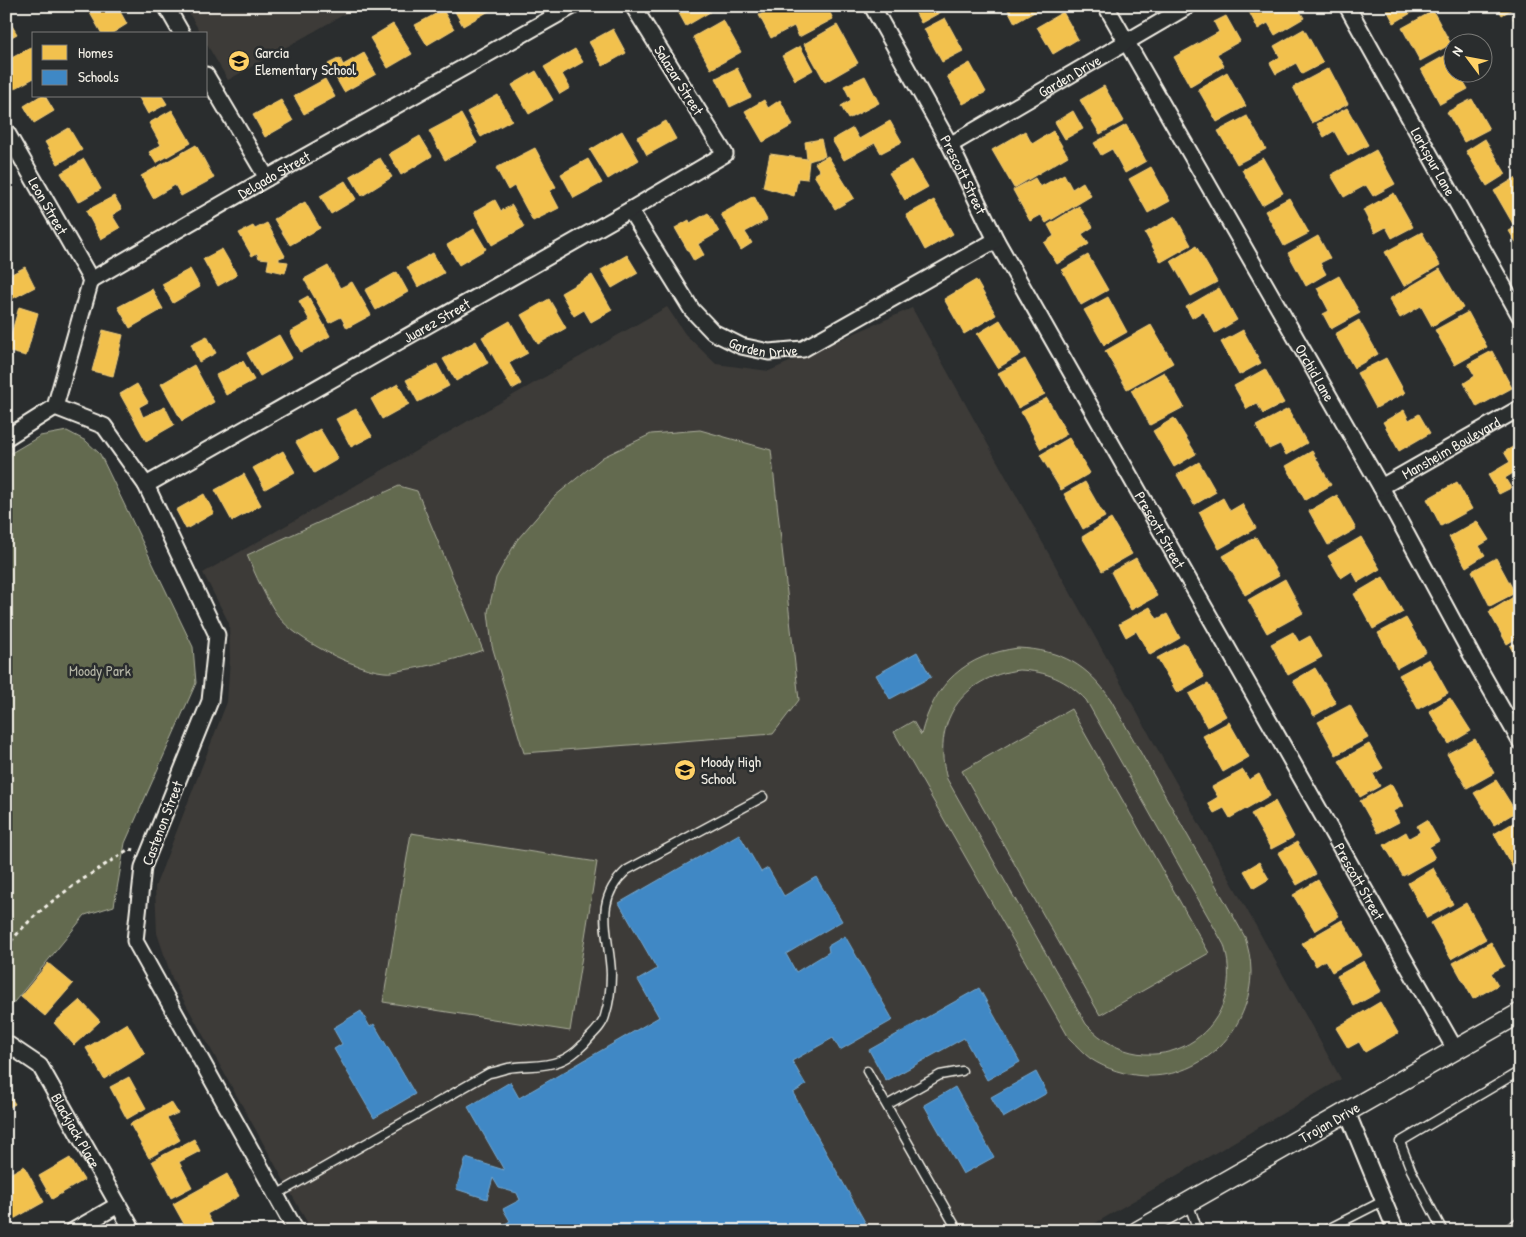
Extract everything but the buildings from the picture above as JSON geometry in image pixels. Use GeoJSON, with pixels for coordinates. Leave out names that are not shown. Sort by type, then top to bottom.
{"type":"FeatureCollection","features":[{"type":"Feature","properties":{"kind":"street"},"geometry":{"type":"LineString","coordinates":[[166,6],[181,32]]}},
{"type":"Feature","properties":{"kind":"street","name":"Delgado Street"},"geometry":{"type":"LineString","coordinates":[[92,280],[267,178],[573,6]]}},
{"type":"Feature","properties":{"kind":"street","name":"Salazar Street"},"geometry":{"type":"LineString","coordinates":[[633,6],[726,154]]}},
{"type":"Feature","properties":{"kind":"street","name":"Prescott Street"},"geometry":{"type":"LineString","coordinates":[[872,6],[950,145],[996,240],[1455,1049]]}},
{"type":"Feature","properties":{"kind":"street","name":"Orchid Lane"},"geometry":{"type":"LineString","coordinates":[[1106,6],[1382,487],[1472,656],[1520,741]]}},
{"type":"Feature","properties":{"kind":"street","name":"Garden Drive"},"geometry":{"type":"LineString","coordinates":[[950,145],[1188,6]]}},
{"type":"Feature","properties":{"kind":"street","name":"Larkspur Lane"},"geometry":{"type":"LineString","coordinates":[[1347,6],[1520,316]]}},
{"type":"Feature","properties":{"kind":"street"},"geometry":{"type":"LineString","coordinates":[[208,78],[267,178]]}},
{"type":"Feature","properties":{"kind":"street","name":"Leon Street"},"geometry":{"type":"LineString","coordinates":[[6,131],[92,280]]}},
{"type":"Feature","properties":{"kind":"street","name":"Juarez Street"},"geometry":{"type":"LineString","coordinates":[[146,485],[726,154]]}},
{"type":"Feature","properties":{"kind":"street","name":"Garden Drive"},"geometry":{"type":"LineString","coordinates":[[630,210],[692,310],[713,332],[741,346],[769,352],[803,349],[996,240]]}},
{"type":"Feature","properties":{"kind":"street"},"geometry":{"type":"LineString","coordinates":[[6,438],[55,407],[92,280]]}},
{"type":"Feature","properties":{"kind":"street"},"geometry":{"type":"LineString","coordinates":[[55,407],[104,426],[146,485]]}},
{"type":"Feature","properties":{"kind":"street","name":"Mansheim Boulevard"},"geometry":{"type":"LineString","coordinates":[[1382,487],[1520,408]]}},
{"type":"Feature","properties":{"kind":"street","name":"Castenon Street"},"geometry":{"type":"LineString","coordinates":[[146,485],[216,635],[210,701],[143,867],[135,940],[296,1231]]}},
{"type":"Feature","properties":{"kind":"street","name":"Trojan Drive"},"geometry":{"type":"LineString","coordinates":[[1138,1231],[1520,1013]]}},
{"type":"Feature","properties":{"kind":"street","name":"Blackjack Place"},"geometry":{"type":"LineString","coordinates":[[6,1043],[40,1066],[133,1231]]}},
{"type":"Feature","properties":{"kind":"street"},"geometry":{"type":"LineString","coordinates":[[1347,1112],[1396,1231]]}},
{"type":"Feature","properties":{"kind":"street"},"geometry":{"type":"LineString","coordinates":[[73,1231],[118,1205]]}},
{"type":"Feature","properties":{"kind":"lane"},"geometry":{"type":"LineString","coordinates":[[276,1194],[489,1074],[509,1068],[534,1067],[561,1061],[585,1044],[605,1018],[611,973],[604,924],[606,904],[611,889],[619,877],[626,870],[763,797]]}},
{"type":"Feature","properties":{"kind":"lane"},"geometry":{"type":"LineString","coordinates":[[867,1071],[958,1231]]}},
{"type":"Feature","properties":{"kind":"lane"},"geometry":{"type":"LineString","coordinates":[[887,1105],[940,1075],[962,1071]]}},
{"type":"Feature","properties":{"kind":"lane"},"geometry":{"type":"LineString","coordinates":[[1443,1231],[1411,1170],[1400,1142],[1520,1071]]}},
{"type":"Feature","properties":{"kind":"lane"},"geometry":{"type":"LineString","coordinates":[[1324,1231],[1384,1201]]}},
{"type":"Feature","properties":{"kind":"lane"},"geometry":{"type":"LineString","coordinates":[[1188,1202],[1198,1231]]}},
{"type":"Feature","properties":{"kind":"lane"},"geometry":{"type":"LineString","coordinates":[[1505,1231],[1520,1221]]}},
{"type":"Feature","properties":{"kind":"path"},"geometry":{"type":"LineString","coordinates":[[6,948],[16,934],[36,915],[71,888],[129,849],[149,853]]}},
{"type":"Feature","properties":{"kind":"shaded area","name":"Garcia Elementary School"},"geometry":{"type":"Polygon","coordinates":[[[185,6],[359,6],[228,80],[208,46],[208,32],[200,32],[185,6]]]}},
{"type":"Feature","properties":{"kind":"shaded area","name":"Moody High School"},"geometry":{"type":"Polygon","coordinates":[[[667,307],[685,334],[716,364],[769,371],[912,308],[1341,1079],[1082,1231],[312,1231],[173,981],[157,933],[155,887],[227,702],[230,659],[229,623],[203,573],[667,307]]]}},
{"type":"Feature","properties":{"kind":"green space"},"geometry":{"type":"Polygon","coordinates":[[[700,430],[771,450],[799,700],[773,734],[524,753],[492,646],[488,612],[496,578],[517,540],[555,496],[603,457],[651,434],[700,430]]]}},
{"type":"Feature","properties":{"kind":"green space","name":"Moody Park"},"geometry":{"type":"Polygon","coordinates":[[[67,431],[86,441],[100,454],[193,647],[196,683],[125,843],[114,906],[85,915],[6,1012],[6,456],[40,436],[67,431]]]}},
{"type":"Feature","properties":{"kind":"green space"},"geometry":{"type":"Polygon","coordinates":[[[399,486],[417,491],[483,650],[434,664],[386,672],[357,665],[326,652],[286,625],[269,601],[247,555],[399,486]]]}},
{"type":"Feature","properties":{"kind":"green space"},"geometry":{"type":"Polygon","coordinates":[[[1018,648],[1047,652],[1072,662],[1093,677],[1111,700],[1245,937],[1251,971],[1249,992],[1243,1012],[1233,1030],[1220,1046],[1204,1059],[1186,1069],[1166,1074],[1145,1076],[1124,1073],[1110,1069],[1091,1059],[1069,1038],[894,732],[913,721],[921,735],[934,700],[943,686],[967,665],[982,657],[1018,648]],[[1019,670],[999,674],[981,682],[955,706],[947,722],[943,740],[943,759],[947,779],[1086,1024],[1111,1044],[1138,1053],[1164,1053],[1189,1044],[1209,1027],[1223,1005],[1228,977],[1224,945],[1086,700],[1064,682],[1038,672],[1019,670]]]}},
{"type":"Feature","properties":{"kind":"green space"},"geometry":{"type":"Polygon","coordinates":[[[1071,709],[1209,953],[1100,1015],[962,771],[1071,709]]]}},
{"type":"Feature","properties":{"kind":"green space"},"geometry":{"type":"Polygon","coordinates":[[[411,833],[597,862],[570,1031],[383,1002],[411,833]]]}},
{"type":"Feature","properties":{"kind":"place","name":"Garcia Elementary School"},"geometry":{"type":"Point","coordinates":[239,61]}},
{"type":"Feature","properties":{"kind":"place","name":"Moody High School"},"geometry":{"type":"Point","coordinates":[685,770]}}]}
